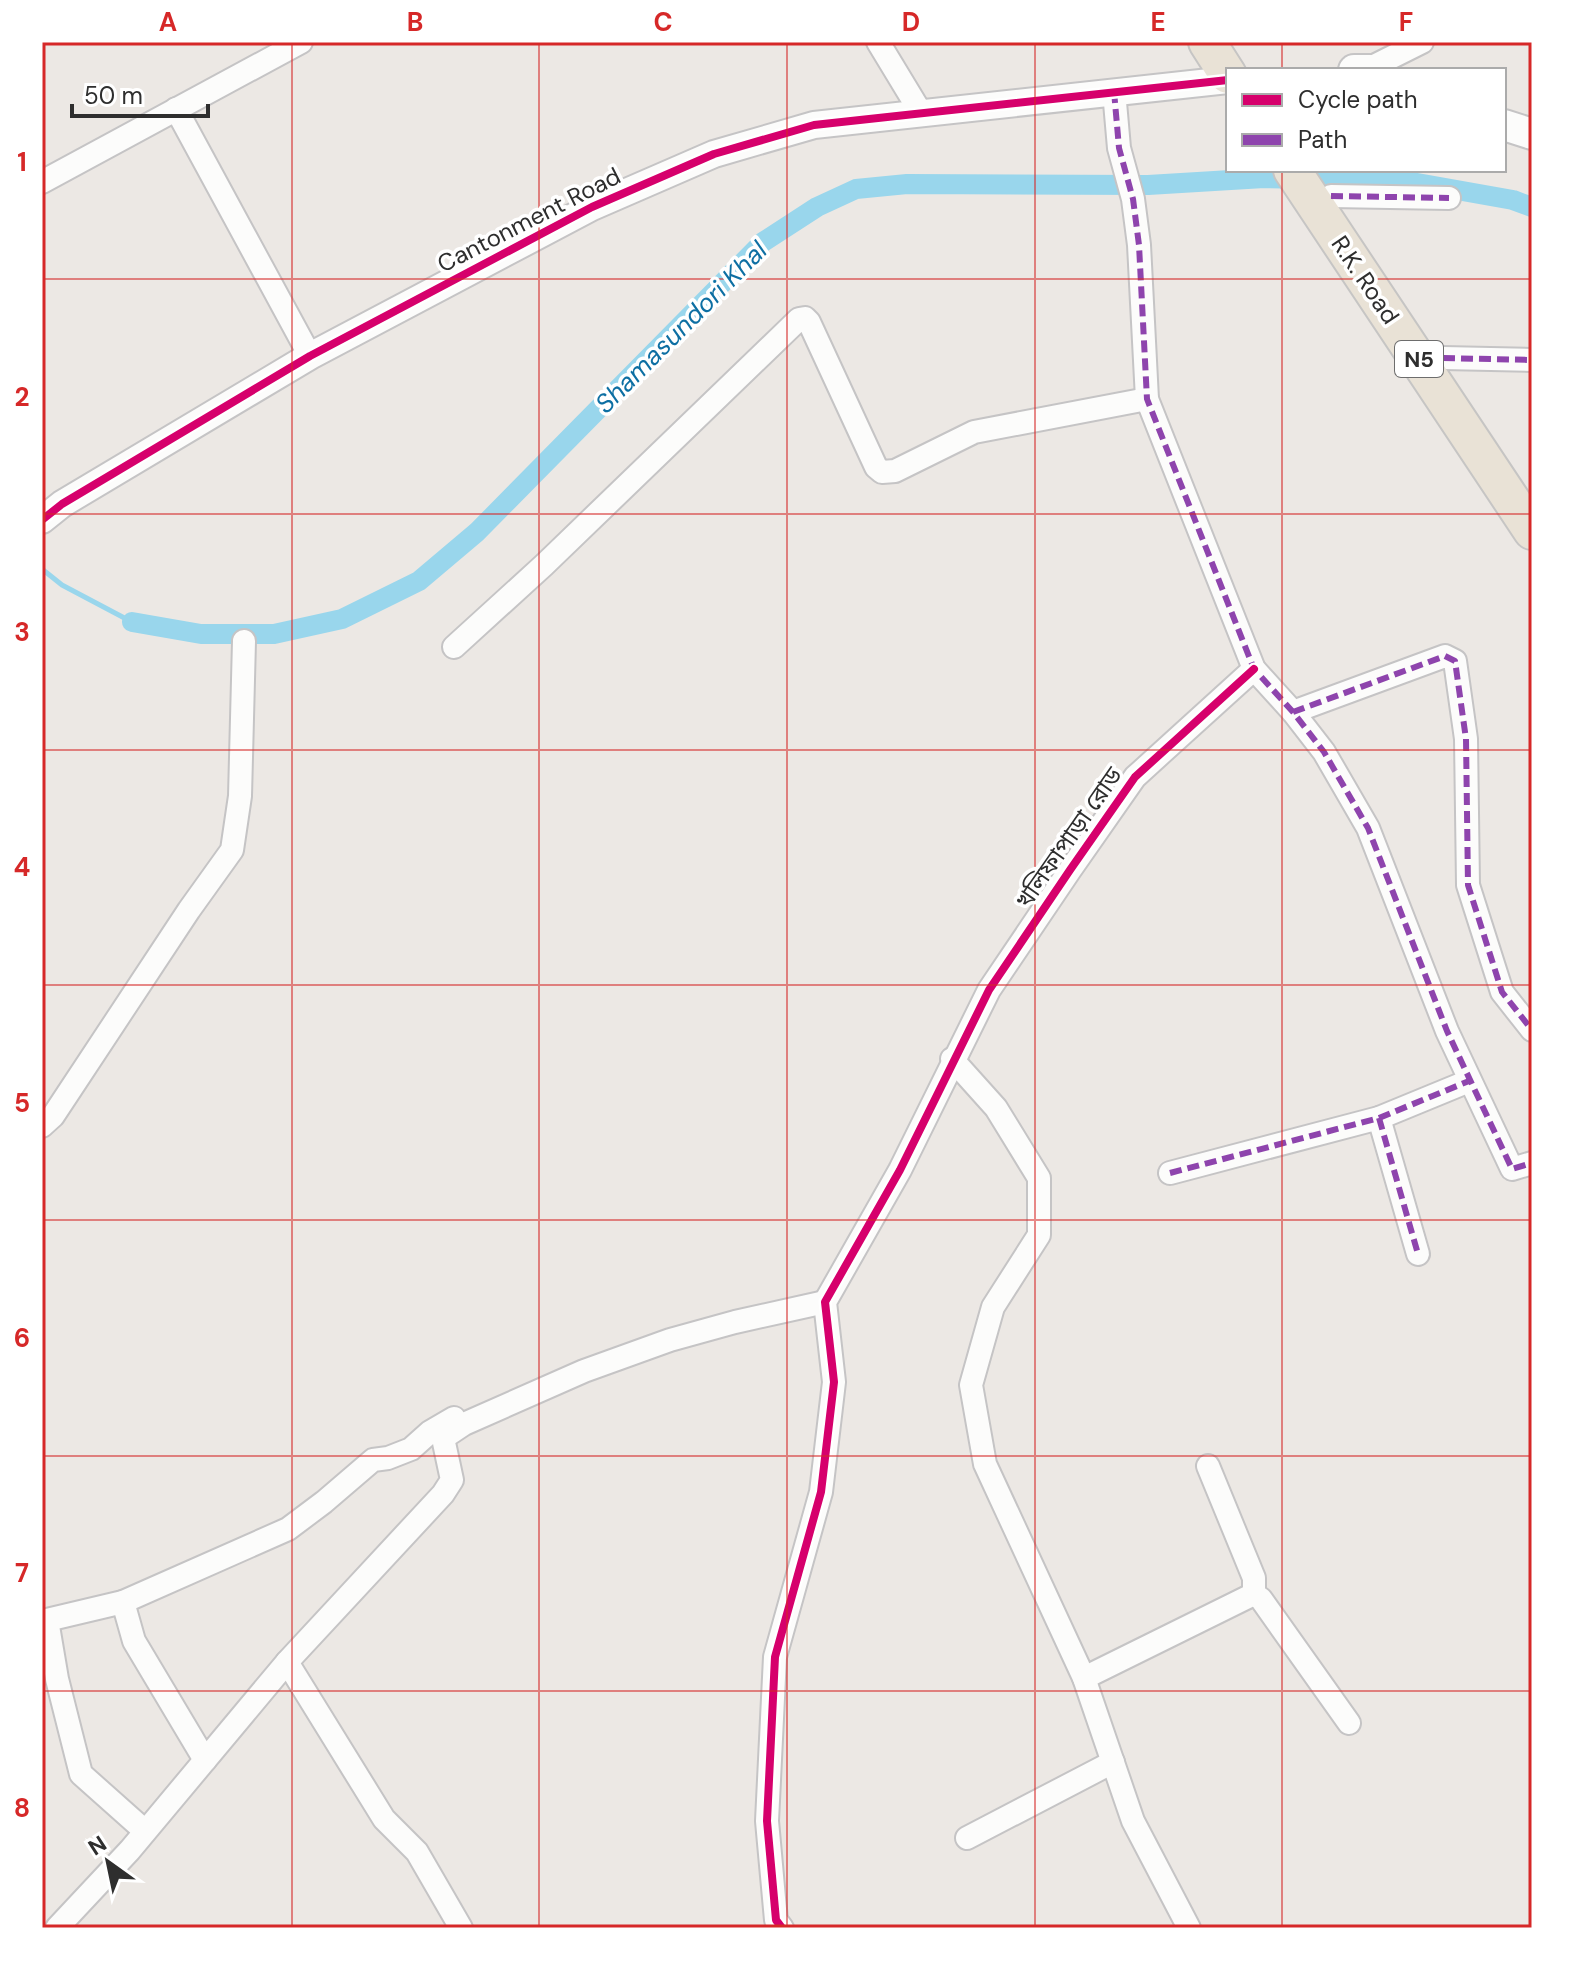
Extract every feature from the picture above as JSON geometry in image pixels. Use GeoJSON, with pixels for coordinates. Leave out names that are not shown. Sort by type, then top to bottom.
{"type":"FeatureCollection","features":[{"type":"Feature","properties":{"kind":"highway","name":"Cantonment Road"},"geometry":{"type":"LineString","coordinates":[[1207,42],[1226,74]]}},
{"type":"Feature","properties":{"kind":"highway"},"geometry":{"type":"LineString","coordinates":[[1228,42],[1244,68]]}},
{"type":"Feature","properties":{"kind":"highway","name":"R.K. Road"},"geometry":{"type":"LineString","coordinates":[[1312,182],[1443,358],[1532,491]]}},
{"type":"Feature","properties":{"kind":"highway","name":"R.K. Road"},"geometry":{"type":"LineString","coordinates":[[1312,182],[1532,531]]}},
{"type":"Feature","properties":{"kind":"main road"},"geometry":{"type":"LineString","coordinates":[[1506,126],[1532,134]]}},
{"type":"Feature","properties":{"kind":"street"},"geometry":{"type":"LineString","coordinates":[[42,182],[301,42]]}},
{"type":"Feature","properties":{"kind":"street"},"geometry":{"type":"LineString","coordinates":[[878,42],[921,113]]}},
{"type":"Feature","properties":{"kind":"street"},"geometry":{"type":"LineString","coordinates":[[1373,68],[1422,42]]}},
{"type":"Feature","properties":{"kind":"street","name":"Cantonment Road"},"geometry":{"type":"LineString","coordinates":[[42,520],[62,504],[310,356],[592,207],[714,154],[814,125],[1226,77]]}},
{"type":"Feature","properties":{"kind":"street"},"geometry":{"type":"LineString","coordinates":[[1114,91],[1119,148],[1133,199],[1143,286],[1147,399],[1254,669],[1324,752],[1368,828],[1447,1031],[1512,1169],[1532,1163]]}},
{"type":"Feature","properties":{"kind":"street"},"geometry":{"type":"LineString","coordinates":[[176,109],[310,356]]}},
{"type":"Feature","properties":{"kind":"street"},"geometry":{"type":"LineString","coordinates":[[1312,182],[1449,198]]}},
{"type":"Feature","properties":{"kind":"street"},"geometry":{"type":"LineString","coordinates":[[454,647],[544,565],[799,319],[805,318],[809,322],[876,467],[882,472],[895,471],[974,432],[1147,399]]}},
{"type":"Feature","properties":{"kind":"street"},"geometry":{"type":"LineString","coordinates":[[1443,358],[1532,360]]}},
{"type":"Feature","properties":{"kind":"street"},"geometry":{"type":"LineString","coordinates":[[42,1126],[53,1116],[232,850],[240,796],[244,641]]}},
{"type":"Feature","properties":{"kind":"street"},"geometry":{"type":"LineString","coordinates":[[1293,712],[1445,656],[1455,661],[1466,739],[1468,885],[1502,992],[1532,1030]]}},
{"type":"Feature","properties":{"kind":"street","name":"খলিফাপাড়া রোড"},"geometry":{"type":"LineString","coordinates":[[825,1302],[900,1170],[952,1059],[989,990],[1135,777],[1254,669]]}},
{"type":"Feature","properties":{"kind":"street"},"geometry":{"type":"LineString","coordinates":[[952,1059],[996,1108],[1039,1178],[1039,1235],[993,1307],[971,1385],[985,1464],[1084,1678],[1133,1821],[1189,1928]]}},
{"type":"Feature","properties":{"kind":"street"},"geometry":{"type":"LineString","coordinates":[[1170,1173],[1379,1118],[1469,1081]]}},
{"type":"Feature","properties":{"kind":"street"},"geometry":{"type":"LineString","coordinates":[[1379,1118],[1418,1254]]}},
{"type":"Feature","properties":{"kind":"street"},"geometry":{"type":"LineString","coordinates":[[57,1928],[145,1831],[287,1662],[443,1494],[452,1480],[443,1438],[464,1424],[584,1371],[670,1340],[825,1302],[834,1382],[821,1492],[775,1657],[767,1821],[776,1920],[782,1928]]}},
{"type":"Feature","properties":{"kind":"street"},"geometry":{"type":"LineString","coordinates":[[145,1831],[81,1774],[57,1679],[47,1620],[123,1602],[288,1529],[373,1460],[411,1449],[430,1432],[458,1416],[464,1424]]}},
{"type":"Feature","properties":{"kind":"street"},"geometry":{"type":"LineString","coordinates":[[1208,1466],[1254,1578],[1254,1594]]}},
{"type":"Feature","properties":{"kind":"street"},"geometry":{"type":"LineString","coordinates":[[1084,1678],[1254,1594]]}},
{"type":"Feature","properties":{"kind":"street"},"geometry":{"type":"LineString","coordinates":[[1254,1594],[1261,1599],[1349,1723]]}},
{"type":"Feature","properties":{"kind":"street"},"geometry":{"type":"LineString","coordinates":[[123,1602],[134,1641],[205,1760]]}},
{"type":"Feature","properties":{"kind":"street"},"geometry":{"type":"LineString","coordinates":[[287,1662],[384,1819],[417,1852],[461,1928]]}},
{"type":"Feature","properties":{"kind":"street"},"geometry":{"type":"LineString","coordinates":[[967,1838],[1113,1762]]}},
{"type":"Feature","properties":{"kind":"waterway","name":"Shamasundori Khal"},"geometry":{"type":"LineString","coordinates":[[132,622],[201,634],[274,634],[342,619],[419,581],[477,532],[763,242],[817,207],[856,189],[907,184],[1148,185],[1264,178],[1406,181],[1513,200],[1532,207]]}},
{"type":"Feature","properties":{"kind":"waterway"},"geometry":{"type":"LineString","coordinates":[[42,569],[62,585],[132,622]]}},
{"type":"Feature","properties":{"kind":"marked path"},"geometry":{"type":"LineString","coordinates":[[1114,91],[1119,148],[1133,199],[1139,245],[1147,399],[1254,669],[1324,752],[1368,828],[1447,1031],[1512,1169],[1532,1163]]}},
{"type":"Feature","properties":{"kind":"marked path"},"geometry":{"type":"LineString","coordinates":[[1331,196],[1449,198]]}},
{"type":"Feature","properties":{"kind":"marked path"},"geometry":{"type":"LineString","coordinates":[[1443,358],[1532,360]]}},
{"type":"Feature","properties":{"kind":"marked path"},"geometry":{"type":"LineString","coordinates":[[1293,712],[1445,656],[1455,661],[1466,739],[1468,885],[1502,992],[1532,1030]]}},
{"type":"Feature","properties":{"kind":"marked path"},"geometry":{"type":"LineString","coordinates":[[1170,1173],[1379,1118],[1469,1081]]}},
{"type":"Feature","properties":{"kind":"marked path"},"geometry":{"type":"LineString","coordinates":[[1379,1118],[1418,1254]]}},
{"type":"Feature","properties":{"kind":"cycle path"},"geometry":{"type":"LineString","coordinates":[[42,520],[62,504],[310,356],[592,207],[714,154],[814,125],[1226,80]]}},
{"type":"Feature","properties":{"kind":"cycle path"},"geometry":{"type":"LineString","coordinates":[[782,1928],[776,1920],[767,1821],[775,1657],[821,1492],[834,1382],[825,1302],[900,1170],[989,990],[1070,870],[1135,777],[1254,669]]}}]}
